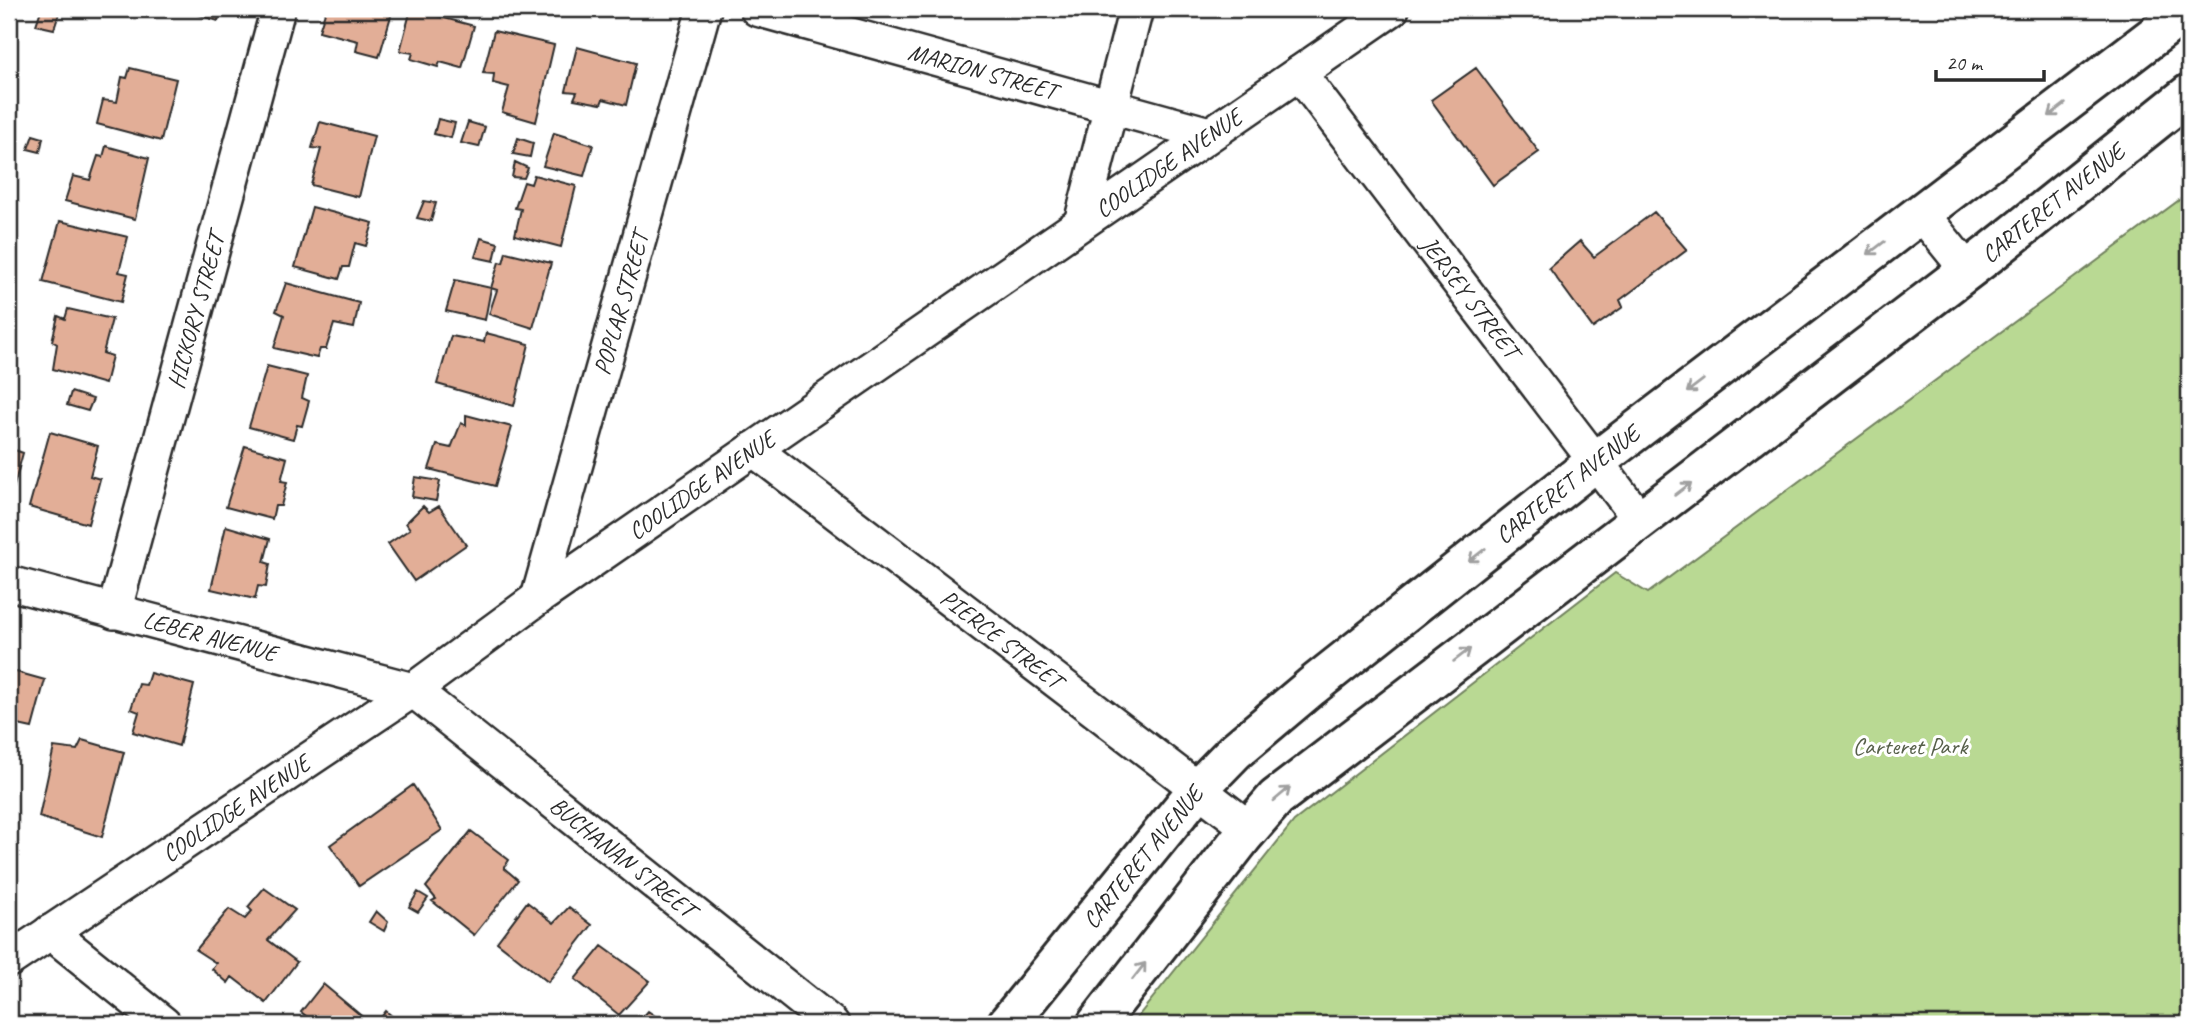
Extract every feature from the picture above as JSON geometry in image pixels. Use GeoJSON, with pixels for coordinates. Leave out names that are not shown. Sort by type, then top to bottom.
{"type":"FeatureCollection","features":[{"type":"Feature","properties":{"kind":"street","name":"HICKORY STREET"},"geometry":{"type":"LineString","coordinates":[[114,612],[278,9]]}},
{"type":"Feature","properties":{"kind":"street","name":"POPLAR STREET"},"geometry":{"type":"LineString","coordinates":[[538,598],[704,9]]}},
{"type":"Feature","properties":{"kind":"street","name":"MARION STREET"},"geometry":{"type":"LineString","coordinates":[[757,9],[1209,134]]}},
{"type":"Feature","properties":{"kind":"street"},"geometry":{"type":"LineString","coordinates":[[1081,223],[1136,9]]}},
{"type":"Feature","properties":{"kind":"street","name":"COOLIDGE AVENUE"},"geometry":{"type":"LineString","coordinates":[[9,960],[413,690],[538,598],[1392,9]]}},
{"type":"Feature","properties":{"kind":"street","name":"CARTERET AVENUE"},"geometry":{"type":"LineString","coordinates":[[1007,1024],[1198,789],[1234,751],[1595,462],[2189,9]]}},
{"type":"Feature","properties":{"kind":"street","name":"JERSEY STREET"},"geometry":{"type":"LineString","coordinates":[[1298,73],[1641,521]]}},
{"type":"Feature","properties":{"kind":"street","name":"CARTERET AVENUE"},"geometry":{"type":"LineString","coordinates":[[1097,1024],[1249,828],[1276,798],[1968,271],[2189,94]]}},
{"type":"Feature","properties":{"kind":"street"},"geometry":{"type":"LineString","coordinates":[[1921,213],[1968,271]]}},
{"type":"Feature","properties":{"kind":"street","name":"PIERCE STREET"},"geometry":{"type":"LineString","coordinates":[[753,449],[1249,828]]}},
{"type":"Feature","properties":{"kind":"street","name":"LEBER AVENUE"},"geometry":{"type":"LineString","coordinates":[[9,583],[413,690]]}},
{"type":"Feature","properties":{"kind":"street","name":"BUCHANAN STREET"},"geometry":{"type":"LineString","coordinates":[[413,690],[832,1024]]}},
{"type":"Feature","properties":{"kind":"street"},"geometry":{"type":"LineString","coordinates":[[50,932],[164,1024]]}},
{"type":"Feature","properties":{"kind":"green space","name":"Carteret Park"},"geometry":{"type":"Polygon","coordinates":[[[2182,198],[2189,207],[2189,1024],[1132,1024],[1294,821],[1615,573],[1648,593],[2182,198]]]}},
{"type":"Feature","properties":{"kind":"building"},"geometry":{"type":"Polygon","coordinates":[[[181,9],[221,9],[218,21],[181,9]]]}},
{"type":"Feature","properties":{"kind":"building"},"geometry":{"type":"Polygon","coordinates":[[[326,9],[393,9],[379,57],[356,51],[358,41],[319,31],[326,9]]]}},
{"type":"Feature","properties":{"kind":"building"},"geometry":{"type":"Polygon","coordinates":[[[411,9],[474,26],[462,68],[440,62],[438,67],[411,59],[413,53],[400,51],[411,9]]]}},
{"type":"Feature","properties":{"kind":"building"},"geometry":{"type":"Polygon","coordinates":[[[41,10],[59,14],[54,29],[36,25],[41,10]]]}},
{"type":"Feature","properties":{"kind":"building"},"geometry":{"type":"Polygon","coordinates":[[[494,31],[554,45],[536,122],[502,112],[509,87],[493,83],[494,74],[483,73],[494,31]]]}},
{"type":"Feature","properties":{"kind":"building"},"geometry":{"type":"Polygon","coordinates":[[[577,47],[636,63],[626,105],[603,99],[601,104],[574,99],[577,92],[566,91],[577,47]]]}},
{"type":"Feature","properties":{"kind":"building"},"geometry":{"type":"Polygon","coordinates":[[[130,68],[176,79],[161,141],[97,124],[103,100],[117,102],[122,77],[127,78],[130,68]]]}},
{"type":"Feature","properties":{"kind":"building"},"geometry":{"type":"Polygon","coordinates":[[[1476,68],[1539,152],[1493,185],[1431,100],[1476,68]]]}},
{"type":"Feature","properties":{"kind":"building"},"geometry":{"type":"Polygon","coordinates":[[[438,119],[455,123],[451,138],[434,134],[438,119]]]}},
{"type":"Feature","properties":{"kind":"building"},"geometry":{"type":"Polygon","coordinates":[[[320,122],[374,136],[359,197],[311,185],[321,149],[312,148],[320,122]]]}},
{"type":"Feature","properties":{"kind":"building"},"geometry":{"type":"Polygon","coordinates":[[[468,122],[485,127],[479,147],[461,143],[468,122]]]}},
{"type":"Feature","properties":{"kind":"building"},"geometry":{"type":"Polygon","coordinates":[[[554,133],[593,145],[584,176],[543,166],[554,133]]]}},
{"type":"Feature","properties":{"kind":"building"},"geometry":{"type":"Polygon","coordinates":[[[33,135],[43,138],[40,152],[28,149],[33,135]]]}},
{"type":"Feature","properties":{"kind":"building"},"geometry":{"type":"Polygon","coordinates":[[[518,138],[533,143],[530,157],[513,154],[518,138]]]}},
{"type":"Feature","properties":{"kind":"building"},"geometry":{"type":"Polygon","coordinates":[[[106,146],[149,158],[135,219],[65,201],[73,176],[90,180],[98,156],[103,157],[106,146]]]}},
{"type":"Feature","properties":{"kind":"building"},"geometry":{"type":"Polygon","coordinates":[[[515,162],[528,168],[524,178],[512,177],[515,162]]]}},
{"type":"Feature","properties":{"kind":"building"},"geometry":{"type":"Polygon","coordinates":[[[534,175],[576,186],[561,247],[515,235],[521,209],[515,208],[524,182],[531,184],[534,175]]]}},
{"type":"Feature","properties":{"kind":"building"},"geometry":{"type":"Polygon","coordinates":[[[424,201],[436,203],[431,221],[417,218],[424,201]]]}},
{"type":"Feature","properties":{"kind":"building"},"geometry":{"type":"Polygon","coordinates":[[[312,207],[373,223],[366,246],[355,243],[349,267],[343,267],[339,279],[295,267],[312,207]]]}},
{"type":"Feature","properties":{"kind":"building"},"geometry":{"type":"Polygon","coordinates":[[[1654,212],[1687,250],[1620,300],[1623,307],[1593,328],[1549,268],[1580,241],[1594,257],[1654,212]]]}},
{"type":"Feature","properties":{"kind":"building"},"geometry":{"type":"Polygon","coordinates":[[[60,221],[128,237],[119,272],[128,274],[121,302],[43,282],[60,221]]]}},
{"type":"Feature","properties":{"kind":"building"},"geometry":{"type":"Polygon","coordinates":[[[481,238],[498,243],[494,261],[475,257],[481,238]]]}},
{"type":"Feature","properties":{"kind":"building"},"geometry":{"type":"Polygon","coordinates":[[[506,252],[551,263],[533,328],[489,314],[497,290],[491,288],[499,262],[503,263],[506,252]]]}},
{"type":"Feature","properties":{"kind":"building"},"geometry":{"type":"Polygon","coordinates":[[[455,280],[491,288],[485,320],[446,311],[455,280]]]}},
{"type":"Feature","properties":{"kind":"building"},"geometry":{"type":"Polygon","coordinates":[[[286,283],[359,303],[354,328],[334,324],[326,349],[320,349],[317,358],[274,348],[284,315],[276,311],[286,283]]]}},
{"type":"Feature","properties":{"kind":"building"},"geometry":{"type":"Polygon","coordinates":[[[68,309],[112,319],[103,353],[112,356],[105,384],[53,369],[57,344],[52,341],[58,316],[65,319],[68,309]]]}},
{"type":"Feature","properties":{"kind":"building"},"geometry":{"type":"Polygon","coordinates":[[[486,333],[529,344],[514,406],[437,384],[451,336],[484,342],[486,333]]]}},
{"type":"Feature","properties":{"kind":"building"},"geometry":{"type":"Polygon","coordinates":[[[267,366],[307,376],[302,398],[309,401],[302,426],[297,425],[293,439],[249,427],[267,366]]]}},
{"type":"Feature","properties":{"kind":"building"},"geometry":{"type":"Polygon","coordinates":[[[71,392],[93,399],[88,411],[67,405],[71,392]]]}},
{"type":"Feature","properties":{"kind":"building"},"geometry":{"type":"Polygon","coordinates":[[[466,415],[512,427],[495,486],[429,469],[437,445],[451,448],[461,423],[466,425],[466,415]]]}},
{"type":"Feature","properties":{"kind":"building"},"geometry":{"type":"Polygon","coordinates":[[[50,432],[98,446],[90,476],[100,479],[88,524],[29,507],[50,432]]]}},
{"type":"Feature","properties":{"kind":"building"},"geometry":{"type":"Polygon","coordinates":[[[245,446],[287,458],[281,481],[287,482],[281,506],[275,506],[272,519],[226,507],[245,446]]]}},
{"type":"Feature","properties":{"kind":"building"},"geometry":{"type":"Polygon","coordinates":[[[9,448],[23,453],[11,497],[9,496],[9,448]]]}},
{"type":"Feature","properties":{"kind":"building"},"geometry":{"type":"Polygon","coordinates":[[[415,477],[440,481],[436,501],[412,497],[415,477]]]}},
{"type":"Feature","properties":{"kind":"building"},"geometry":{"type":"Polygon","coordinates":[[[423,506],[429,512],[439,506],[466,545],[414,581],[388,544],[410,529],[406,523],[423,506]]]}},
{"type":"Feature","properties":{"kind":"building"},"geometry":{"type":"Polygon","coordinates":[[[226,526],[270,539],[264,562],[270,564],[266,587],[258,586],[255,599],[211,589],[226,526]]]}},
{"type":"Feature","properties":{"kind":"building"},"geometry":{"type":"Polygon","coordinates":[[[9,670],[45,680],[32,728],[9,723],[9,670]]]}},
{"type":"Feature","properties":{"kind":"building"},"geometry":{"type":"Polygon","coordinates":[[[150,673],[194,685],[179,746],[133,732],[139,712],[131,709],[139,684],[146,685],[150,673]]]}},
{"type":"Feature","properties":{"kind":"building"},"geometry":{"type":"Polygon","coordinates":[[[82,740],[124,752],[102,837],[39,817],[54,747],[77,750],[82,740]]]}},
{"type":"Feature","properties":{"kind":"building"},"geometry":{"type":"Polygon","coordinates":[[[413,785],[442,830],[359,886],[330,845],[413,785]]]}},
{"type":"Feature","properties":{"kind":"building"},"geometry":{"type":"Polygon","coordinates":[[[471,831],[509,860],[504,868],[518,880],[474,935],[432,901],[436,899],[426,887],[471,831]]]}},
{"type":"Feature","properties":{"kind":"building"},"geometry":{"type":"Polygon","coordinates":[[[264,888],[295,910],[268,940],[297,962],[266,1003],[232,977],[228,983],[212,969],[216,963],[196,950],[229,909],[245,919],[252,911],[248,907],[264,888]]]}},
{"type":"Feature","properties":{"kind":"building"},"geometry":{"type":"Polygon","coordinates":[[[418,892],[428,898],[418,912],[409,907],[418,892]]]}},
{"type":"Feature","properties":{"kind":"building"},"geometry":{"type":"Polygon","coordinates":[[[527,902],[554,923],[569,907],[592,925],[548,982],[497,942],[527,902]]]}},
{"type":"Feature","properties":{"kind":"building"},"geometry":{"type":"Polygon","coordinates":[[[376,911],[388,922],[384,931],[369,922],[376,911]]]}},
{"type":"Feature","properties":{"kind":"building"},"geometry":{"type":"Polygon","coordinates":[[[602,946],[650,981],[619,1015],[575,979],[602,946]]]}},
{"type":"Feature","properties":{"kind":"building"},"geometry":{"type":"Polygon","coordinates":[[[323,984],[371,1024],[316,1024],[301,1012],[323,984]]]}},
{"type":"Feature","properties":{"kind":"building"},"geometry":{"type":"Polygon","coordinates":[[[386,1011],[401,1024],[376,1024],[386,1011]]]}},
{"type":"Feature","properties":{"kind":"building"},"geometry":{"type":"Polygon","coordinates":[[[648,1011],[667,1024],[637,1024],[648,1011]]]}}]}
